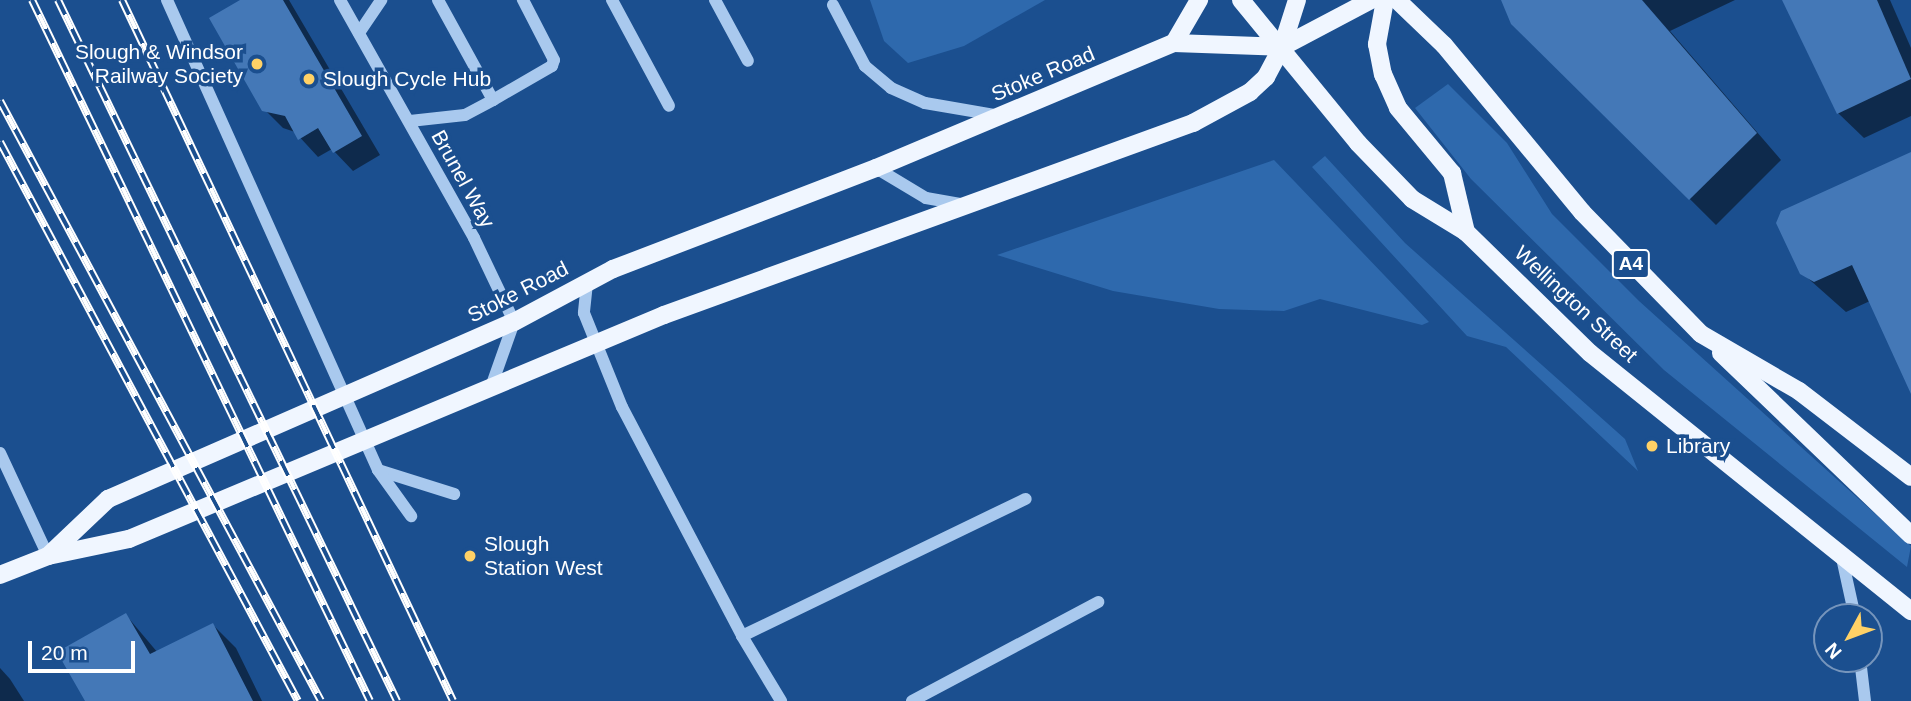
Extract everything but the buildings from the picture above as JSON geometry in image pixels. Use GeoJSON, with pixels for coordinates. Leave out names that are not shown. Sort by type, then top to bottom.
{"type":"FeatureCollection","features":[{"type":"Feature","properties":{"kind":"main road"},"geometry":{"type":"LineString","coordinates":[[1174,43],[1199,0]]}},
{"type":"Feature","properties":{"kind":"main road","name":"Wellington Street"},"geometry":{"type":"LineString","coordinates":[[1241,0],[1358,143],[1412,199],[1466,232],[1590,353],[1911,611]]}},
{"type":"Feature","properties":{"kind":"main road"},"geometry":{"type":"LineString","coordinates":[[492,384],[834,251],[975,205],[1194,123],[1250,92],[1266,77],[1282,47],[1297,0]]}},
{"type":"Feature","properties":{"kind":"main road"},"geometry":{"type":"LineString","coordinates":[[1282,47],[1370,0]]}},
{"type":"Feature","properties":{"kind":"main road"},"geometry":{"type":"LineString","coordinates":[[1385,0],[1377,44],[1383,74],[1398,108],[1452,173],[1466,232]]}},
{"type":"Feature","properties":{"kind":"main road","name":"A4"},"geometry":{"type":"LineString","coordinates":[[1397,0],[1444,45],[1582,212],[1701,334],[1799,391],[1911,477]]}},
{"type":"Feature","properties":{"kind":"main road","name":"Stoke Road"},"geometry":{"type":"LineString","coordinates":[[48,556],[108,499],[514,322],[587,283],[1001,117],[1174,43],[1282,47]]}},
{"type":"Feature","properties":{"kind":"main road"},"geometry":{"type":"LineString","coordinates":[[1701,334],[1911,535]]}},
{"type":"Feature","properties":{"kind":"main road","name":"Stoke Road"},"geometry":{"type":"LineString","coordinates":[[0,575],[48,556],[128,540],[492,384]]}},
{"type":"Feature","properties":{"kind":"street"},"geometry":{"type":"LineString","coordinates":[[167,0],[378,470],[411,516]]}},
{"type":"Feature","properties":{"kind":"street","name":"Brunel Way"},"geometry":{"type":"LineString","coordinates":[[340,0],[410,121],[514,322]]}},
{"type":"Feature","properties":{"kind":"street"},"geometry":{"type":"LineString","coordinates":[[359,33],[381,0]]}},
{"type":"Feature","properties":{"kind":"street"},"geometry":{"type":"LineString","coordinates":[[438,0],[493,100]]}},
{"type":"Feature","properties":{"kind":"street"},"geometry":{"type":"LineString","coordinates":[[410,121],[465,115],[552,66],[554,60],[523,0]]}},
{"type":"Feature","properties":{"kind":"street"},"geometry":{"type":"LineString","coordinates":[[612,0],[669,106]]}},
{"type":"Feature","properties":{"kind":"street"},"geometry":{"type":"LineString","coordinates":[[715,0],[748,61]]}},
{"type":"Feature","properties":{"kind":"street"},"geometry":{"type":"LineString","coordinates":[[833,5],[865,66],[891,88],[925,103],[1001,117]]}},
{"type":"Feature","properties":{"kind":"street"},"geometry":{"type":"LineString","coordinates":[[876,168],[926,198],[975,205]]}},
{"type":"Feature","properties":{"kind":"street"},"geometry":{"type":"LineString","coordinates":[[587,283],[584,313],[622,407],[742,636],[781,701]]}},
{"type":"Feature","properties":{"kind":"street"},"geometry":{"type":"LineString","coordinates":[[492,384],[514,322]]}},
{"type":"Feature","properties":{"kind":"street"},"geometry":{"type":"LineString","coordinates":[[0,453],[48,556]]}},
{"type":"Feature","properties":{"kind":"street"},"geometry":{"type":"LineString","coordinates":[[378,470],[454,494]]}},
{"type":"Feature","properties":{"kind":"street"},"geometry":{"type":"LineString","coordinates":[[742,636],[1026,499]]}},
{"type":"Feature","properties":{"kind":"street"},"geometry":{"type":"LineString","coordinates":[[1842,558],[1852,603]]}},
{"type":"Feature","properties":{"kind":"street"},"geometry":{"type":"LineString","coordinates":[[912,701],[1098,602]]}},
{"type":"Feature","properties":{"kind":"street"},"geometry":{"type":"LineString","coordinates":[[1862,673],[1865,701]]}},
{"type":"Feature","properties":{"kind":"shaded area"},"geometry":{"type":"Polygon","coordinates":[[[870,0],[1045,0],[964,46],[908,63],[884,41],[870,0]]]}},
{"type":"Feature","properties":{"kind":"shaded area"},"geometry":{"type":"Polygon","coordinates":[[[1448,84],[1507,143],[1552,214],[1639,301],[1911,546],[1907,567],[1664,370],[1471,179],[1415,108],[1448,84]]]}},
{"type":"Feature","properties":{"kind":"shaded area"},"geometry":{"type":"Polygon","coordinates":[[[1325,156],[1405,243],[1625,439],[1638,471],[1506,347],[1467,336],[1312,167],[1325,156]]]}},
{"type":"Feature","properties":{"kind":"shaded area"},"geometry":{"type":"Polygon","coordinates":[[[1274,160],[1429,322],[1422,325],[1320,299],[1284,311],[1219,309],[1113,291],[997,255],[1274,160]]]}},
{"type":"Feature","properties":{"kind":"railway"},"geometry":{"type":"LineString","coordinates":[[32,0],[370,701]]}},
{"type":"Feature","properties":{"kind":"railway"},"geometry":{"type":"LineString","coordinates":[[58,0],[397,701]]}},
{"type":"Feature","properties":{"kind":"railway"},"geometry":{"type":"LineString","coordinates":[[122,0],[453,701]]}},
{"type":"Feature","properties":{"kind":"railway"},"geometry":{"type":"LineString","coordinates":[[0,101],[321,701]]}},
{"type":"Feature","properties":{"kind":"railway"},"geometry":{"type":"LineString","coordinates":[[0,142],[298,701]]}},
{"type":"Feature","properties":{"kind":"place","name":"Slough & Windsor Railway Society"},"geometry":{"type":"Point","coordinates":[257,64]}},
{"type":"Feature","properties":{"kind":"place","name":"Slough Cycle Hub"},"geometry":{"type":"Point","coordinates":[309,79]}},
{"type":"Feature","properties":{"kind":"place","name":"Library"},"geometry":{"type":"Point","coordinates":[1652,446]}},
{"type":"Feature","properties":{"kind":"place","name":"Slough Station West"},"geometry":{"type":"Point","coordinates":[470,556]}}]}
